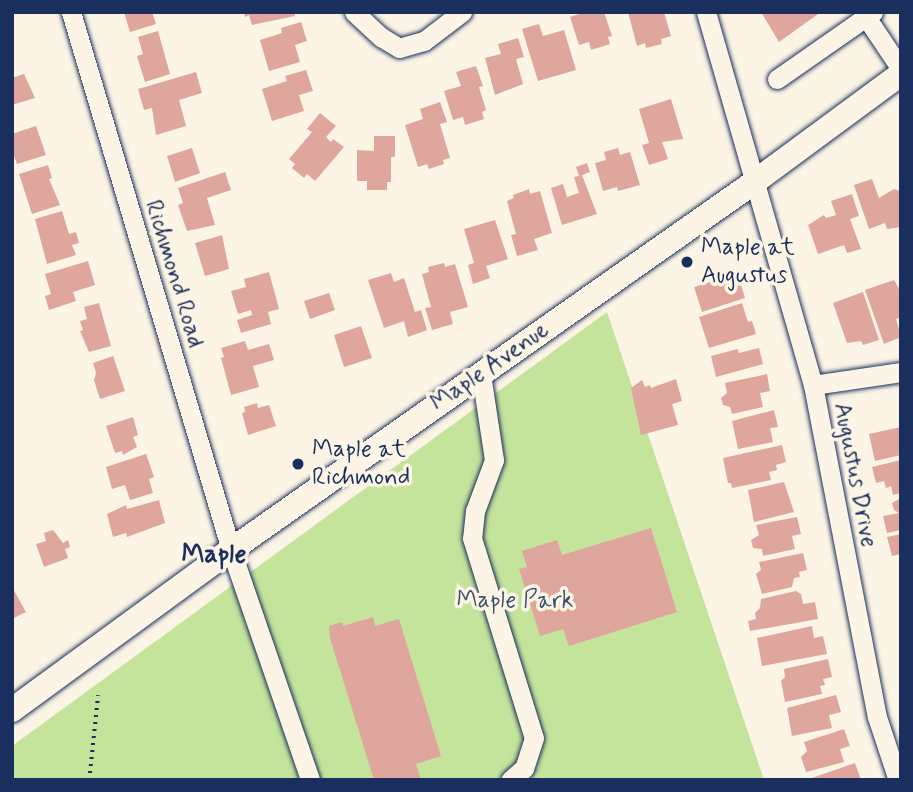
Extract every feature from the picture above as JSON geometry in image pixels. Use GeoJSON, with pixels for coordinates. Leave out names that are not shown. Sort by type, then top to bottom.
{"type":"FeatureCollection","features":[{"type":"Feature","properties":{"kind":"main road","name":"Maple Avenue"},"geometry":{"type":"LineString","coordinates":[[12,710],[231,550],[752,183],[901,74]]}},
{"type":"Feature","properties":{"kind":"street","name":"Richmond Road"},"geometry":{"type":"LineString","coordinates":[[71,12],[231,550],[310,780]]}},
{"type":"Feature","properties":{"kind":"street"},"geometry":{"type":"LineString","coordinates":[[354,12],[381,37],[399,48],[424,41],[462,12]]}},
{"type":"Feature","properties":{"kind":"street","name":"Augustus Drive"},"geometry":{"type":"LineString","coordinates":[[706,12],[752,183],[813,385],[877,717],[898,780]]}},
{"type":"Feature","properties":{"kind":"street"},"geometry":{"type":"LineString","coordinates":[[777,79],[869,15],[901,69]]}},
{"type":"Feature","properties":{"kind":"street"},"geometry":{"type":"LineString","coordinates":[[813,385],[901,372]]}},
{"type":"Feature","properties":{"kind":"street"},"geometry":{"type":"LineString","coordinates":[[481,374],[494,460],[475,511],[472,538],[534,738],[524,768],[510,780]]}},
{"type":"Feature","properties":{"kind":"path"},"geometry":{"type":"LineString","coordinates":[[89,780],[98,695]]}},
{"type":"Feature","properties":{"kind":"green space","name":"Maple Park"},"geometry":{"type":"Polygon","coordinates":[[[607,312],[764,780],[12,780],[12,746],[607,312]]]}},
{"type":"Feature","properties":{"kind":"building"},"geometry":{"type":"Polygon","coordinates":[[[124,12],[152,12],[156,24],[130,32],[124,12]]]}},
{"type":"Feature","properties":{"kind":"building"},"geometry":{"type":"Polygon","coordinates":[[[244,12],[294,12],[295,16],[252,25],[249,15],[245,17],[244,12]]]}},
{"type":"Feature","properties":{"kind":"building"},"geometry":{"type":"Polygon","coordinates":[[[585,12],[604,12],[612,36],[608,37],[610,44],[591,50],[589,42],[579,45],[570,17],[585,12]]]}},
{"type":"Feature","properties":{"kind":"building"},"geometry":{"type":"Polygon","coordinates":[[[628,12],[664,12],[671,36],[661,39],[662,44],[646,48],[645,43],[637,46],[628,12]]]}},
{"type":"Feature","properties":{"kind":"building"},"geometry":{"type":"Polygon","coordinates":[[[761,12],[821,12],[779,42],[761,12]]]}},
{"type":"Feature","properties":{"kind":"building"},"geometry":{"type":"Polygon","coordinates":[[[301,22],[307,41],[295,45],[300,62],[269,71],[260,40],[282,33],[281,28],[301,22]]]}},
{"type":"Feature","properties":{"kind":"building"},"geometry":{"type":"Polygon","coordinates":[[[539,24],[543,36],[564,30],[576,70],[538,81],[522,29],[539,24]]]}},
{"type":"Feature","properties":{"kind":"building"},"geometry":{"type":"Polygon","coordinates":[[[158,31],[170,74],[145,82],[137,56],[143,54],[138,37],[158,31]]]}},
{"type":"Feature","properties":{"kind":"building"},"geometry":{"type":"Polygon","coordinates":[[[518,38],[524,57],[516,59],[523,84],[495,95],[485,58],[501,54],[498,44],[518,38]]]}},
{"type":"Feature","properties":{"kind":"building"},"geometry":{"type":"Polygon","coordinates":[[[476,66],[483,86],[479,87],[486,110],[482,112],[484,119],[465,125],[463,117],[453,120],[444,91],[461,86],[456,72],[476,66]]]}},
{"type":"Feature","properties":{"kind":"building"},"geometry":{"type":"Polygon","coordinates":[[[306,70],[313,91],[299,95],[304,111],[272,121],[262,89],[287,81],[285,76],[306,70]]]}},
{"type":"Feature","properties":{"kind":"building"},"geometry":{"type":"Polygon","coordinates":[[[196,72],[202,93],[179,100],[186,126],[156,135],[152,108],[144,110],[138,89],[196,72]]]}},
{"type":"Feature","properties":{"kind":"building"},"geometry":{"type":"Polygon","coordinates":[[[24,74],[35,98],[12,105],[12,78],[24,74]]]}},
{"type":"Feature","properties":{"kind":"building"},"geometry":{"type":"Polygon","coordinates":[[[671,99],[683,139],[662,142],[668,159],[649,165],[642,145],[649,143],[639,109],[671,99]]]}},
{"type":"Feature","properties":{"kind":"building"},"geometry":{"type":"Polygon","coordinates":[[[440,102],[447,122],[440,124],[450,158],[443,160],[444,164],[429,169],[427,164],[418,167],[405,125],[423,119],[420,109],[440,102]]]}},
{"type":"Feature","properties":{"kind":"building"},"geometry":{"type":"Polygon","coordinates":[[[320,113],[336,126],[326,137],[344,147],[315,181],[307,174],[304,178],[292,168],[295,164],[289,159],[312,132],[307,129],[320,113]]]}},
{"type":"Feature","properties":{"kind":"building"},"geometry":{"type":"Polygon","coordinates":[[[36,126],[46,155],[17,164],[12,151],[12,134],[36,126]]]}},
{"type":"Feature","properties":{"kind":"building"},"geometry":{"type":"Polygon","coordinates":[[[374,136],[395,136],[395,157],[391,157],[391,182],[387,182],[387,190],[367,190],[367,181],[357,181],[357,150],[374,151],[374,136]]]}},
{"type":"Feature","properties":{"kind":"building"},"geometry":{"type":"Polygon","coordinates":[[[192,148],[200,173],[175,182],[167,156],[192,148]]]}},
{"type":"Feature","properties":{"kind":"building"},"geometry":{"type":"Polygon","coordinates":[[[618,148],[620,155],[630,152],[640,185],[618,191],[617,187],[603,191],[595,163],[606,160],[604,152],[618,148]]]}},
{"type":"Feature","properties":{"kind":"building"},"geometry":{"type":"Polygon","coordinates":[[[587,163],[590,172],[582,175],[597,214],[562,225],[551,188],[563,184],[567,197],[579,193],[574,177],[579,176],[576,167],[587,163]]]}},
{"type":"Feature","properties":{"kind":"building"},"geometry":{"type":"Polygon","coordinates":[[[48,165],[52,178],[49,179],[60,205],[32,214],[19,174],[48,165]]]}},
{"type":"Feature","properties":{"kind":"building"},"geometry":{"type":"Polygon","coordinates":[[[225,172],[231,190],[207,198],[215,225],[187,231],[178,205],[183,203],[178,188],[225,172]]]}},
{"type":"Feature","properties":{"kind":"building"},"geometry":{"type":"Polygon","coordinates":[[[872,179],[879,198],[894,189],[900,191],[901,227],[887,229],[885,223],[869,229],[854,185],[872,179]]]}},
{"type":"Feature","properties":{"kind":"building"},"geometry":{"type":"Polygon","coordinates":[[[529,189],[530,194],[540,191],[552,233],[534,239],[538,250],[517,256],[511,235],[516,234],[507,201],[514,198],[513,195],[529,189]]]}},
{"type":"Feature","properties":{"kind":"building"},"geometry":{"type":"Polygon","coordinates":[[[852,194],[859,216],[850,219],[861,249],[847,253],[844,245],[818,254],[808,225],[824,215],[826,218],[836,215],[831,201],[852,194]]]}},
{"type":"Feature","properties":{"kind":"building"},"geometry":{"type":"Polygon","coordinates":[[[62,211],[69,234],[76,232],[79,243],[72,245],[76,255],[47,264],[35,219],[62,211]]]}},
{"type":"Feature","properties":{"kind":"building"},"geometry":{"type":"Polygon","coordinates":[[[495,220],[508,259],[486,266],[490,278],[473,284],[468,265],[474,263],[464,229],[495,220]]]}},
{"type":"Feature","properties":{"kind":"building"},"geometry":{"type":"Polygon","coordinates":[[[222,235],[229,269],[205,276],[195,243],[222,235]]]}},
{"type":"Feature","properties":{"kind":"building"},"geometry":{"type":"Polygon","coordinates":[[[88,261],[95,285],[73,292],[76,301],[49,310],[45,296],[51,294],[45,274],[88,261]]]}},
{"type":"Feature","properties":{"kind":"building"},"geometry":{"type":"Polygon","coordinates":[[[444,263],[445,267],[455,264],[468,307],[450,312],[453,324],[432,330],[425,308],[431,307],[422,274],[429,272],[428,267],[444,263]]]}},
{"type":"Feature","properties":{"kind":"building"},"geometry":{"type":"Polygon","coordinates":[[[731,269],[732,274],[737,272],[745,298],[702,312],[694,287],[710,282],[709,276],[731,269]]]}},
{"type":"Feature","properties":{"kind":"building"},"geometry":{"type":"Polygon","coordinates":[[[269,272],[279,309],[268,312],[271,324],[241,333],[237,320],[252,315],[251,310],[238,314],[231,291],[246,287],[244,279],[269,272]]]}},
{"type":"Feature","properties":{"kind":"building"},"geometry":{"type":"Polygon","coordinates":[[[391,273],[394,282],[404,278],[415,312],[421,310],[427,330],[408,337],[404,321],[384,328],[368,280],[391,273]]]}},
{"type":"Feature","properties":{"kind":"building"},"geometry":{"type":"Polygon","coordinates":[[[894,280],[901,292],[901,317],[896,319],[901,337],[884,344],[865,290],[894,280]]]}},
{"type":"Feature","properties":{"kind":"building"},"geometry":{"type":"Polygon","coordinates":[[[863,292],[879,340],[863,345],[861,341],[847,343],[833,303],[863,292]]]}},
{"type":"Feature","properties":{"kind":"building"},"geometry":{"type":"Polygon","coordinates":[[[329,293],[335,310],[310,319],[304,301],[329,293]]]}},
{"type":"Feature","properties":{"kind":"building"},"geometry":{"type":"Polygon","coordinates":[[[99,303],[111,346],[89,352],[80,331],[83,330],[80,321],[87,319],[84,307],[99,303]]]}},
{"type":"Feature","properties":{"kind":"building"},"geometry":{"type":"Polygon","coordinates":[[[742,303],[748,322],[752,321],[756,334],[709,348],[699,317],[742,303]]]}},
{"type":"Feature","properties":{"kind":"building"},"geometry":{"type":"Polygon","coordinates":[[[361,326],[372,358],[344,367],[334,335],[361,326]]]}},
{"type":"Feature","properties":{"kind":"building"},"geometry":{"type":"Polygon","coordinates":[[[245,341],[248,350],[269,344],[274,360],[253,366],[259,387],[231,395],[221,348],[245,341]]]}},
{"type":"Feature","properties":{"kind":"building"},"geometry":{"type":"Polygon","coordinates":[[[759,348],[763,364],[716,377],[711,356],[738,349],[739,353],[759,348]]]}},
{"type":"Feature","properties":{"kind":"building"},"geometry":{"type":"Polygon","coordinates":[[[113,356],[125,391],[100,399],[94,380],[96,373],[93,363],[113,356]]]}},
{"type":"Feature","properties":{"kind":"building"},"geometry":{"type":"Polygon","coordinates":[[[767,374],[770,391],[760,393],[763,407],[732,414],[730,407],[723,405],[721,398],[727,393],[725,383],[767,374]]]}},
{"type":"Feature","properties":{"kind":"building"},"geometry":{"type":"Polygon","coordinates":[[[676,379],[682,401],[672,404],[678,425],[641,435],[631,388],[642,380],[645,387],[650,385],[651,388],[676,379]]]}},
{"type":"Feature","properties":{"kind":"building"},"geometry":{"type":"Polygon","coordinates":[[[257,403],[258,408],[269,405],[276,426],[248,435],[242,413],[245,412],[244,407],[257,403]]]}},
{"type":"Feature","properties":{"kind":"building"},"geometry":{"type":"Polygon","coordinates":[[[774,410],[778,427],[770,428],[773,442],[738,449],[732,421],[774,410]]]}},
{"type":"Feature","properties":{"kind":"building"},"geometry":{"type":"Polygon","coordinates":[[[133,417],[138,435],[133,437],[137,447],[123,455],[122,451],[115,453],[106,426],[133,417]]]}},
{"type":"Feature","properties":{"kind":"building"},"geometry":{"type":"Polygon","coordinates":[[[901,427],[901,455],[875,461],[869,434],[901,427]]]}},
{"type":"Feature","properties":{"kind":"building"},"geometry":{"type":"Polygon","coordinates":[[[782,445],[786,462],[776,465],[777,470],[769,472],[771,480],[732,488],[731,483],[728,483],[723,458],[782,445]]]}},
{"type":"Feature","properties":{"kind":"building"},"geometry":{"type":"Polygon","coordinates":[[[146,454],[154,477],[149,479],[153,493],[130,500],[125,485],[112,489],[106,467],[146,454]]]}},
{"type":"Feature","properties":{"kind":"building"},"geometry":{"type":"Polygon","coordinates":[[[901,460],[901,493],[893,495],[891,486],[886,488],[884,481],[876,483],[872,467],[901,460]]]}},
{"type":"Feature","properties":{"kind":"building"},"geometry":{"type":"Polygon","coordinates":[[[784,482],[794,512],[754,522],[748,490],[784,482]]]}},
{"type":"Feature","properties":{"kind":"building"},"geometry":{"type":"Polygon","coordinates":[[[901,498],[901,530],[887,533],[883,516],[899,513],[894,510],[892,503],[901,498]]]}},
{"type":"Feature","properties":{"kind":"building"},"geometry":{"type":"Polygon","coordinates":[[[159,500],[165,523],[127,537],[126,533],[113,537],[107,514],[126,505],[127,509],[159,500]]]}},
{"type":"Feature","properties":{"kind":"building"},"geometry":{"type":"Polygon","coordinates":[[[797,517],[801,534],[792,536],[795,549],[763,556],[762,549],[753,548],[751,540],[759,535],[756,525],[797,517]]]}},
{"type":"Feature","properties":{"kind":"building"},"geometry":{"type":"Polygon","coordinates":[[[651,528],[677,612],[569,646],[563,629],[540,636],[519,569],[527,567],[522,551],[557,540],[562,555],[651,528]]]}},
{"type":"Feature","properties":{"kind":"building"},"geometry":{"type":"Polygon","coordinates":[[[53,530],[63,543],[68,540],[70,547],[65,549],[68,558],[44,567],[36,544],[46,541],[44,533],[53,530]]]}},
{"type":"Feature","properties":{"kind":"building"},"geometry":{"type":"Polygon","coordinates":[[[901,534],[901,554],[892,556],[887,537],[901,534]]]}},
{"type":"Feature","properties":{"kind":"building"},"geometry":{"type":"Polygon","coordinates":[[[803,553],[807,570],[799,572],[800,577],[794,578],[792,587],[762,594],[756,574],[761,570],[759,562],[803,553]]]}},
{"type":"Feature","properties":{"kind":"building"},"geometry":{"type":"Polygon","coordinates":[[[12,587],[26,612],[12,619],[12,587]]]}},
{"type":"Feature","properties":{"kind":"building"},"geometry":{"type":"Polygon","coordinates":[[[796,591],[801,594],[803,604],[815,602],[818,619],[750,631],[748,621],[756,619],[755,613],[760,608],[761,599],[796,591]]]}},
{"type":"Feature","properties":{"kind":"building"},"geometry":{"type":"Polygon","coordinates":[[[373,617],[375,626],[399,619],[441,756],[416,764],[421,780],[374,780],[330,638],[329,626],[342,622],[343,626],[373,617]]]}},
{"type":"Feature","properties":{"kind":"building"},"geometry":{"type":"Polygon","coordinates":[[[812,626],[814,638],[823,636],[827,654],[762,666],[757,638],[812,626]]]}},
{"type":"Feature","properties":{"kind":"building"},"geometry":{"type":"Polygon","coordinates":[[[828,659],[832,677],[823,679],[825,685],[820,686],[822,694],[785,702],[781,681],[785,677],[784,669],[828,659]]]}},
{"type":"Feature","properties":{"kind":"building"},"geometry":{"type":"Polygon","coordinates":[[[836,695],[841,712],[829,715],[832,728],[792,736],[787,708],[836,695]]]}},
{"type":"Feature","properties":{"kind":"building"},"geometry":{"type":"Polygon","coordinates":[[[844,729],[850,746],[840,749],[844,762],[806,772],[801,757],[807,751],[804,742],[844,729]]]}},
{"type":"Feature","properties":{"kind":"building"},"geometry":{"type":"Polygon","coordinates":[[[855,763],[861,780],[809,780],[809,779],[855,763]]]}},
{"type":"Feature","properties":{"kind":"place","name":"Maple at Augustus"},"geometry":{"type":"Point","coordinates":[687,262]}},
{"type":"Feature","properties":{"kind":"place","name":"Maple at Richmond"},"geometry":{"type":"Point","coordinates":[298,464]}},
{"type":"Feature","properties":{"kind":"district","name":"Maple"},"geometry":{"type":"Point","coordinates":[214,556]}}]}
